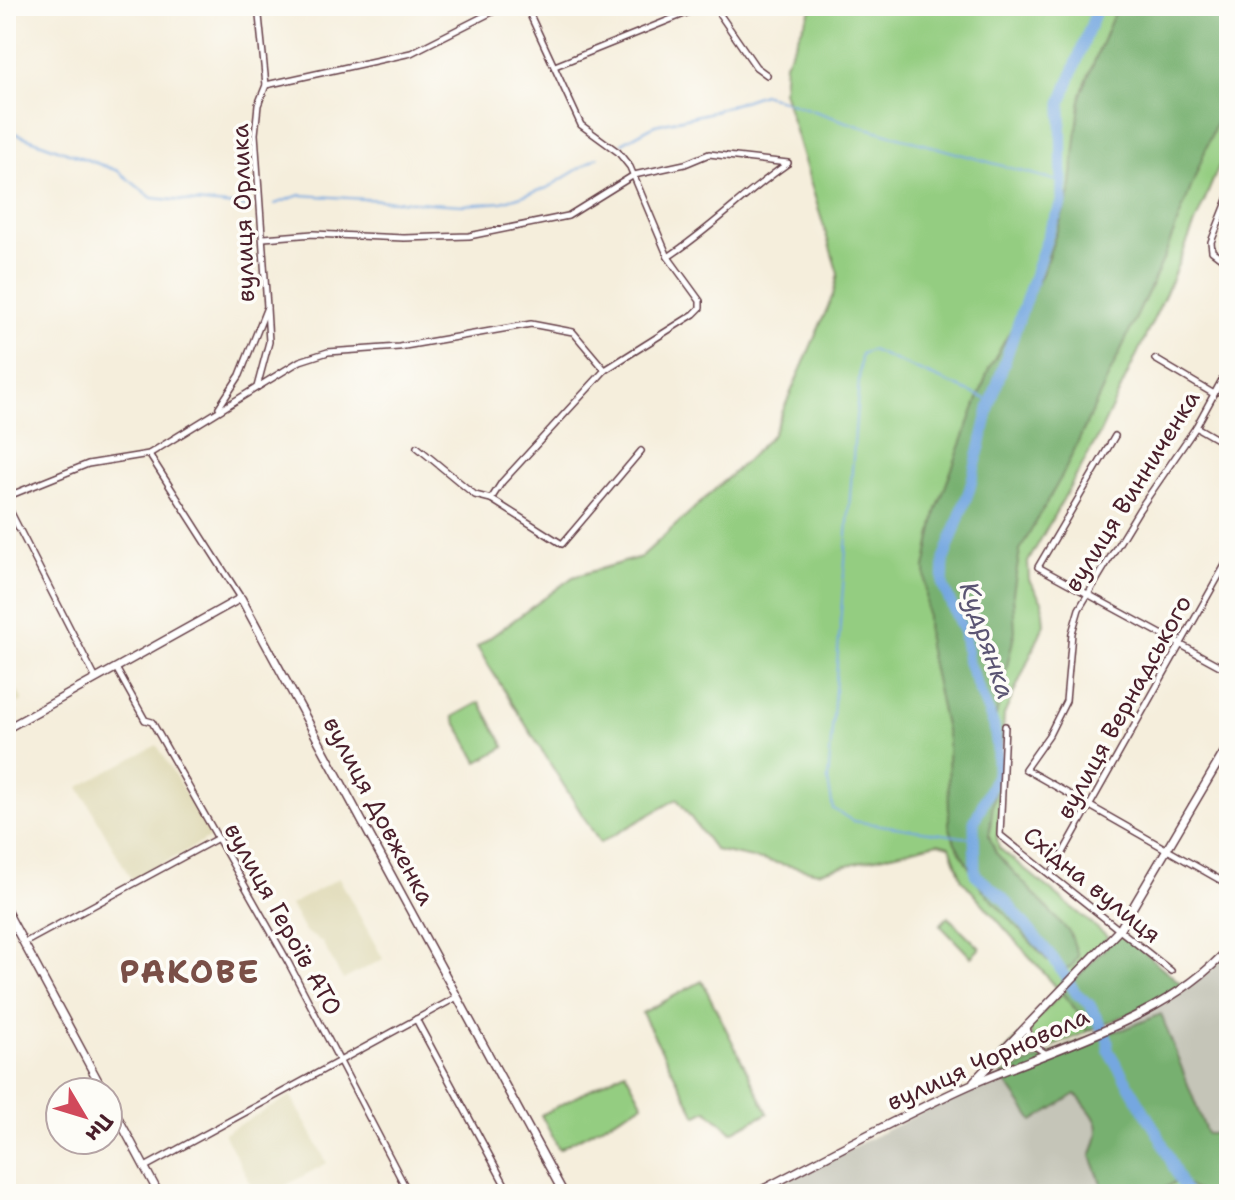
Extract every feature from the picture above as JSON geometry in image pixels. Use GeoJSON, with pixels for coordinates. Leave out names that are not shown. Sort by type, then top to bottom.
{"type":"FeatureCollection","features":[{"type":"Feature","properties":{"kind":"street","name":"вулиця Орлика"},"geometry":{"type":"LineString","coordinates":[[218,409],[240,375],[267,307],[255,134],[258,105],[266,85],[258,6]]}},
{"type":"Feature","properties":{"kind":"street"},"geometry":{"type":"LineString","coordinates":[[266,85],[411,53],[504,6]]}},
{"type":"Feature","properties":{"kind":"street"},"geometry":{"type":"LineString","coordinates":[[491,499],[502,482],[605,370],[700,308],[700,301],[668,257],[634,175],[618,152],[581,125],[526,6]]}},
{"type":"Feature","properties":{"kind":"street"},"geometry":{"type":"LineString","coordinates":[[555,66],[704,6]]}},
{"type":"Feature","properties":{"kind":"street"},"geometry":{"type":"LineString","coordinates":[[714,6],[756,67],[767,75]]}},
{"type":"Feature","properties":{"kind":"street"},"geometry":{"type":"LineString","coordinates":[[264,238],[313,234],[404,238],[469,236],[568,216],[634,175],[685,164],[709,154],[788,163],[755,186],[725,216],[668,257]]}},
{"type":"Feature","properties":{"kind":"street"},"geometry":{"type":"LineString","coordinates":[[1229,197],[1211,242],[1212,251],[1229,264]]}},
{"type":"Feature","properties":{"kind":"street"},"geometry":{"type":"LineString","coordinates":[[257,387],[269,342],[267,307]]}},
{"type":"Feature","properties":{"kind":"street"},"geometry":{"type":"LineString","coordinates":[[96,679],[6,500],[88,464],[149,454],[300,361],[328,352],[399,347],[531,324],[573,332],[605,370]]}},
{"type":"Feature","properties":{"kind":"street"},"geometry":{"type":"LineString","coordinates":[[1155,359],[1214,394]]}},
{"type":"Feature","properties":{"kind":"street","name":"вулиця Винниченка"},"geometry":{"type":"LineString","coordinates":[[1089,807],[1025,769],[1049,735],[1066,701],[1074,621],[1088,594],[1196,427],[1229,367]]}},
{"type":"Feature","properties":{"kind":"street"},"geometry":{"type":"LineString","coordinates":[[1196,427],[1229,446]]}},
{"type":"Feature","properties":{"kind":"street"},"geometry":{"type":"LineString","coordinates":[[1115,436],[1038,567],[1229,671]]}},
{"type":"Feature","properties":{"kind":"street"},"geometry":{"type":"LineString","coordinates":[[417,447],[475,495],[491,499],[562,544],[641,451]]}},
{"type":"Feature","properties":{"kind":"street","name":"вулиця Довженка"},"geometry":{"type":"LineString","coordinates":[[149,454],[241,598],[564,1194]]}},
{"type":"Feature","properties":{"kind":"street","name":"вулиця Вернадського"},"geometry":{"type":"LineString","coordinates":[[1051,874],[1229,558]]}},
{"type":"Feature","properties":{"kind":"street"},"geometry":{"type":"LineString","coordinates":[[6,729],[241,598]]}},
{"type":"Feature","properties":{"kind":"street","name":"вулиця Героїв АТО"},"geometry":{"type":"LineString","coordinates":[[116,668],[145,720],[152,722],[218,838],[340,1060],[409,1194]]}},
{"type":"Feature","properties":{"kind":"street","name":"Східна вулиця"},"geometry":{"type":"LineString","coordinates":[[1005,726],[1000,835],[1171,971]]}},
{"type":"Feature","properties":{"kind":"street"},"geometry":{"type":"LineString","coordinates":[[969,1085],[1120,929],[1169,851],[1229,744]]}},
{"type":"Feature","properties":{"kind":"street"},"geometry":{"type":"LineString","coordinates":[[1089,807],[1229,885]]}},
{"type":"Feature","properties":{"kind":"street"},"geometry":{"type":"LineString","coordinates":[[24,943],[218,838]]}},
{"type":"Feature","properties":{"kind":"street"},"geometry":{"type":"LineString","coordinates":[[6,910],[95,1076]]}},
{"type":"Feature","properties":{"kind":"street","name":"вулиця Чорновола"},"geometry":{"type":"LineString","coordinates":[[754,1194],[969,1085],[1168,999],[1205,972],[1229,948]]}},
{"type":"Feature","properties":{"kind":"street"},"geometry":{"type":"LineString","coordinates":[[145,1167],[457,997]]}},
{"type":"Feature","properties":{"kind":"street"},"geometry":{"type":"LineString","coordinates":[[416,1019],[510,1194]]}},
{"type":"Feature","properties":{"kind":"street"},"geometry":{"type":"LineString","coordinates":[[1027,1026],[1030,1043],[1045,1053]]}},
{"type":"Feature","properties":{"kind":"street"},"geometry":{"type":"LineString","coordinates":[[124,1128],[159,1194]]}},
{"type":"Feature","properties":{"kind":"shaded area"},"geometry":{"type":"Polygon","coordinates":[[[9,673],[23,701],[14,705],[18,714],[9,718],[6,712],[9,673]]]}},
{"type":"Feature","properties":{"kind":"shaded area"},"geometry":{"type":"Polygon","coordinates":[[[157,745],[211,837],[132,881],[79,787],[157,745]]]}},
{"type":"Feature","properties":{"kind":"shaded area"},"geometry":{"type":"Polygon","coordinates":[[[339,878],[383,959],[343,980],[322,942],[304,931],[290,905],[339,878]]]}},
{"type":"Feature","properties":{"kind":"shaded area"},"geometry":{"type":"Polygon","coordinates":[[[1229,952],[1229,1194],[760,1194],[970,1088],[1169,1001],[1207,974],[1229,952]]]}},
{"type":"Feature","properties":{"kind":"shaded area"},"geometry":{"type":"Polygon","coordinates":[[[291,1096],[327,1163],[270,1194],[256,1194],[224,1133],[291,1096]]]}},
{"type":"Feature","properties":{"kind":"green space"},"geometry":{"type":"Polygon","coordinates":[[[813,6],[1229,6],[1229,142],[1166,293],[1099,435],[1028,562],[1029,580],[1042,601],[1044,625],[1004,715],[999,848],[1108,937],[1058,989],[962,880],[950,846],[938,843],[818,872],[715,850],[677,799],[600,843],[477,647],[573,577],[641,557],[773,434],[833,295],[838,274],[783,91],[785,63],[813,6]]]}},
{"type":"Feature","properties":{"kind":"green space"},"geometry":{"type":"Polygon","coordinates":[[[1117,6],[1229,6],[1227,94],[1163,260],[1063,474],[1020,550],[1013,593],[1015,631],[996,716],[995,789],[989,836],[996,853],[1070,933],[1078,956],[1073,965],[1064,970],[1047,960],[982,889],[955,843],[949,825],[948,740],[928,646],[925,568],[936,512],[989,369],[1042,274],[1070,193],[1081,94],[1117,6]]]}},
{"type":"Feature","properties":{"kind":"green space"},"geometry":{"type":"Polygon","coordinates":[[[480,702],[505,747],[478,762],[453,717],[480,702]]]}},
{"type":"Feature","properties":{"kind":"green space"},"geometry":{"type":"Polygon","coordinates":[[[948,917],[980,948],[971,957],[940,925],[948,917]]]}},
{"type":"Feature","properties":{"kind":"green space"},"geometry":{"type":"Polygon","coordinates":[[[1120,932],[1183,985],[1148,1006],[1087,1032],[1082,1017],[1062,993],[1120,932]]]}},
{"type":"Feature","properties":{"kind":"green space"},"geometry":{"type":"Polygon","coordinates":[[[702,981],[768,1113],[732,1132],[707,1110],[696,1116],[642,1013],[702,981]]]}},
{"type":"Feature","properties":{"kind":"green space"},"geometry":{"type":"Polygon","coordinates":[[[1062,993],[1082,1017],[1087,1032],[1045,1050],[1033,1042],[1029,1027],[1062,993]]]}},
{"type":"Feature","properties":{"kind":"green space"},"geometry":{"type":"Polygon","coordinates":[[[1161,1014],[1207,1134],[1229,1132],[1229,1183],[1214,1191],[1203,1192],[1178,1180],[1155,1194],[1105,1194],[1091,1156],[1098,1136],[1097,1123],[1076,1094],[1033,1121],[1001,1075],[1089,1037],[1124,1029],[1161,1014]]]}},
{"type":"Feature","properties":{"kind":"green space"},"geometry":{"type":"Polygon","coordinates":[[[1024,1032],[1028,1045],[1038,1053],[980,1077],[1024,1032]]]}},
{"type":"Feature","properties":{"kind":"green space"},"geometry":{"type":"Polygon","coordinates":[[[625,1071],[643,1104],[559,1149],[541,1115],[625,1071]]]}},
{"type":"Feature","properties":{"kind":"green space"},"geometry":{"type":"Polygon","coordinates":[[[1178,1180],[1202,1194],[1155,1194],[1178,1180]]]}},
{"type":"Feature","properties":{"kind":"waterway","name":"Кудрянка"},"geometry":{"type":"LineString","coordinates":[[1098,6],[1061,103],[1062,203],[1051,226],[990,405],[970,488],[944,559],[943,586],[964,633],[968,663],[994,726],[997,749],[997,774],[974,822],[975,874],[1003,898],[1053,958],[1076,993],[1090,1005],[1108,1040],[1108,1050],[1159,1136],[1186,1194]]}},
{"type":"Feature","properties":{"kind":"waterway"},"geometry":{"type":"LineString","coordinates":[[622,143],[655,125],[708,113],[763,94],[859,126],[1061,182]]}},
{"type":"Feature","properties":{"kind":"waterway"},"geometry":{"type":"LineString","coordinates":[[6,130],[118,171],[152,198],[248,207]]}},
{"type":"Feature","properties":{"kind":"waterway"},"geometry":{"type":"LineString","coordinates":[[275,204],[300,195],[463,205],[502,202],[547,188],[598,157]]}},
{"type":"Feature","properties":{"kind":"waterway"},"geometry":{"type":"LineString","coordinates":[[976,839],[853,821],[833,809],[828,781],[861,354],[871,350],[991,401]]}},
{"type":"Feature","properties":{"kind":"district","name":"РАКОВЕ"},"geometry":{"type":"Point","coordinates":[190,971]}}]}
